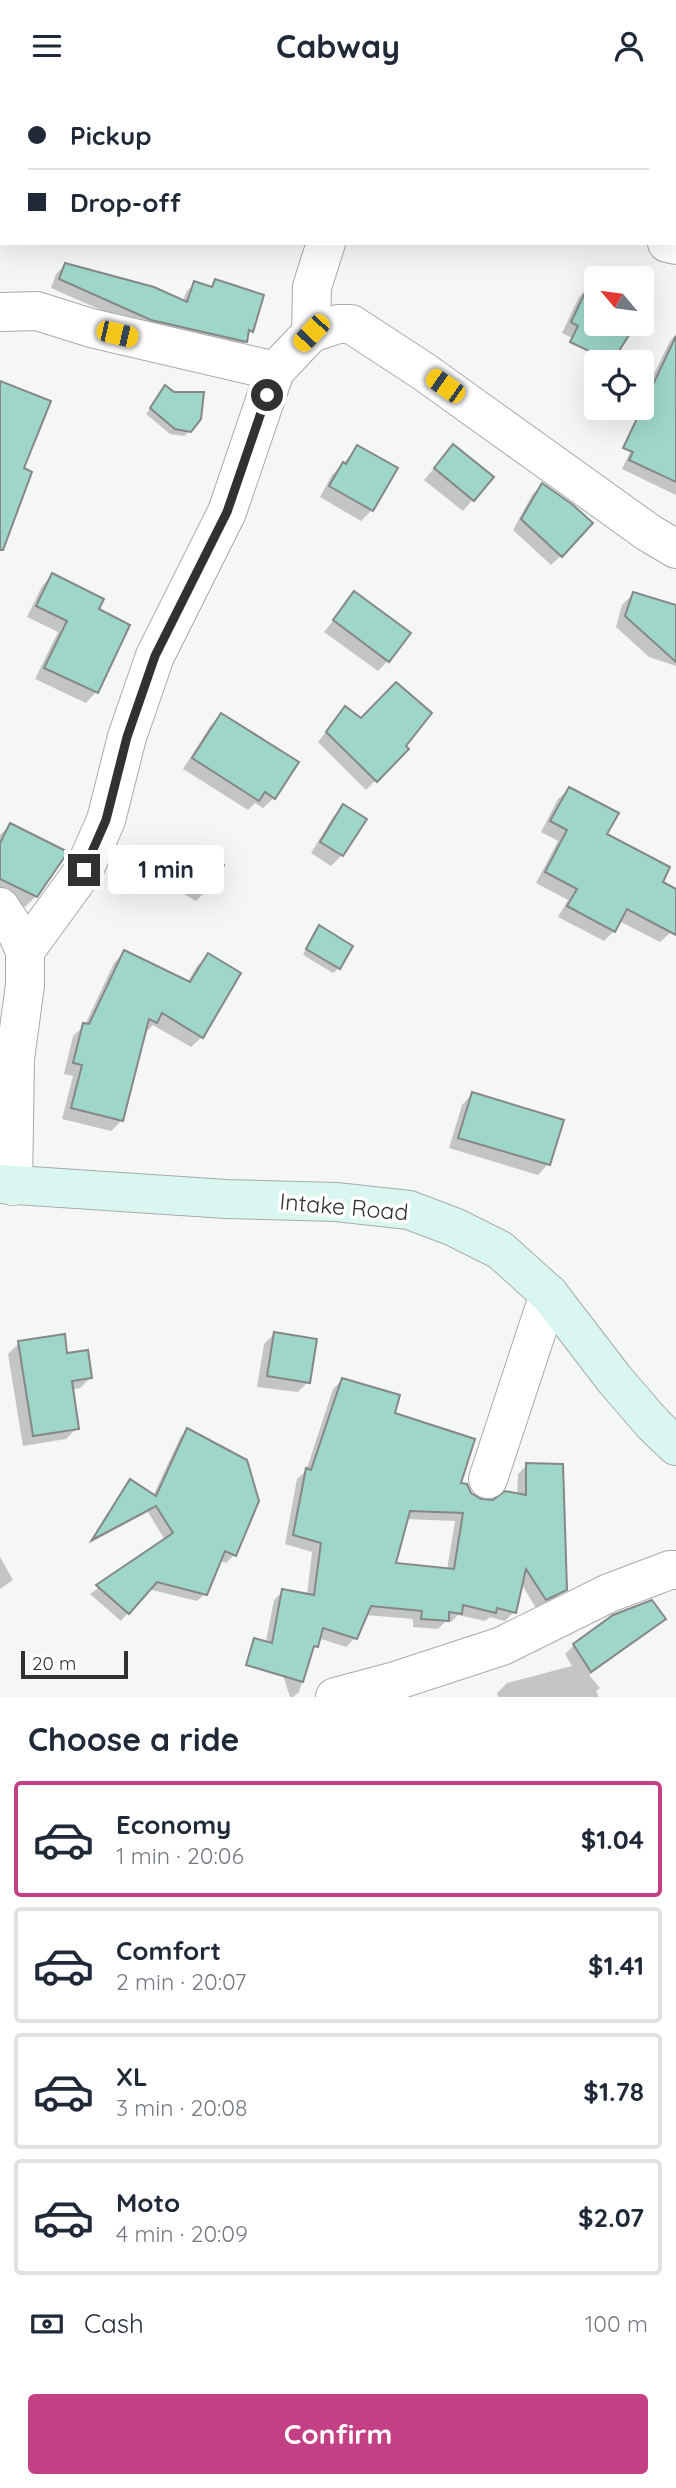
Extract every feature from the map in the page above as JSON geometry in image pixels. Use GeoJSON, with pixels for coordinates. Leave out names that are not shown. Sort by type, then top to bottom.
{"type":"FeatureCollection","features":[{"type":"Feature","properties":{"kind":"street"},"geometry":{"type":"LineString","coordinates":[[311,333],[312,287],[325,245]]}},
{"type":"Feature","properties":{"kind":"street"},"geometry":{"type":"LineString","coordinates":[[0,312],[37,311],[91,328],[275,371]]}},
{"type":"Feature","properties":{"kind":"street"},"geometry":{"type":"LineString","coordinates":[[25,951],[84,870],[106,820],[127,737],[155,656],[227,512],[275,371],[311,333],[338,324],[351,324],[423,371],[649,533],[676,549]]}},
{"type":"Feature","properties":{"kind":"street"},"geometry":{"type":"LineString","coordinates":[[0,908],[16,931],[25,951],[25,985],[15,1059],[7,1185]]}},
{"type":"Feature","properties":{"kind":"street","name":"Intake Road"},"geometry":{"type":"LineString","coordinates":[[7,1185],[226,1199],[336,1202],[409,1210],[454,1227],[500,1250],[549,1294],[615,1380],[676,1446]]}},
{"type":"Feature","properties":{"kind":"street"},"geometry":{"type":"LineString","coordinates":[[488,1479],[549,1294]]}},
{"type":"Feature","properties":{"kind":"street"},"geometry":{"type":"LineString","coordinates":[[335,1697],[395,1681],[502,1646],[609,1593],[676,1570]]}},
{"type":"Feature","properties":{"kind":"building"},"geometry":{"type":"Polygon","coordinates":[[[65,263],[154,287],[187,302],[194,281],[212,287],[215,279],[264,295],[253,332],[249,330],[247,342],[151,320],[59,279],[65,263]]]}},
{"type":"Feature","properties":{"kind":"building"},"geometry":{"type":"Polygon","coordinates":[[[584,295],[584,336],[628,336],[620,350],[587,350],[570,342],[578,326],[571,322],[584,295]]]}},
{"type":"Feature","properties":{"kind":"building"},"geometry":{"type":"Polygon","coordinates":[[[676,336],[676,482],[629,460],[633,452],[623,448],[636,420],[654,420],[654,382],[676,336]]]}},
{"type":"Feature","properties":{"kind":"building"},"geometry":{"type":"Polygon","coordinates":[[[0,381],[51,401],[24,468],[32,472],[3,550],[0,550],[0,381]]]}},
{"type":"Feature","properties":{"kind":"building"},"geometry":{"type":"Polygon","coordinates":[[[165,385],[174,392],[204,392],[201,419],[191,432],[175,429],[150,408],[165,385]]]}},
{"type":"Feature","properties":{"kind":"building"},"geometry":{"type":"Polygon","coordinates":[[[453,444],[494,477],[474,501],[434,468],[453,444]]]}},
{"type":"Feature","properties":{"kind":"building"},"geometry":{"type":"Polygon","coordinates":[[[357,445],[398,468],[373,511],[329,486],[357,445]]]}},
{"type":"Feature","properties":{"kind":"building"},"geometry":{"type":"Polygon","coordinates":[[[542,483],[593,523],[562,557],[521,519],[542,483]]]}},
{"type":"Feature","properties":{"kind":"building"},"geometry":{"type":"Polygon","coordinates":[[[52,573],[104,599],[99,609],[130,625],[98,693],[44,668],[67,621],[36,606],[52,573]]]}},
{"type":"Feature","properties":{"kind":"building"},"geometry":{"type":"Polygon","coordinates":[[[354,591],[411,633],[389,662],[333,620],[354,591]]]}},
{"type":"Feature","properties":{"kind":"building"},"geometry":{"type":"Polygon","coordinates":[[[633,592],[676,605],[676,662],[625,616],[633,592]]]}},
{"type":"Feature","properties":{"kind":"building"},"geometry":{"type":"Polygon","coordinates":[[[396,682],[432,713],[406,746],[409,749],[377,782],[326,732],[345,706],[361,718],[396,682]]]}},
{"type":"Feature","properties":{"kind":"building"},"geometry":{"type":"Polygon","coordinates":[[[221,713],[299,762],[275,799],[265,792],[259,801],[192,758],[221,713]]]}},
{"type":"Feature","properties":{"kind":"building"},"geometry":{"type":"Polygon","coordinates":[[[569,787],[619,813],[607,834],[670,867],[663,882],[676,889],[676,935],[627,909],[615,932],[567,906],[577,889],[545,872],[567,830],[550,821],[569,787]]]}},
{"type":"Feature","properties":{"kind":"building"},"geometry":{"type":"Polygon","coordinates":[[[343,804],[367,819],[343,856],[320,842],[343,804]]]}},
{"type":"Feature","properties":{"kind":"building"},"geometry":{"type":"Polygon","coordinates":[[[10,823],[68,852],[37,897],[0,879],[0,843],[10,823]]]}},
{"type":"Feature","properties":{"kind":"building"},"geometry":{"type":"Polygon","coordinates":[[[196,848],[224,865],[208,892],[180,875],[196,848]]]}},
{"type":"Feature","properties":{"kind":"building"},"geometry":{"type":"Polygon","coordinates":[[[319,925],[353,946],[340,969],[306,949],[319,925]]]}},
{"type":"Feature","properties":{"kind":"building"},"geometry":{"type":"Polygon","coordinates":[[[124,950],[190,982],[208,953],[241,973],[203,1038],[162,1013],[157,1023],[149,1019],[123,1121],[71,1108],[82,1065],[73,1063],[83,1023],[89,1024],[124,950]]]}},
{"type":"Feature","properties":{"kind":"building"},"geometry":{"type":"Polygon","coordinates":[[[472,1092],[564,1120],[550,1165],[458,1138],[472,1092]]]}},
{"type":"Feature","properties":{"kind":"building"},"geometry":{"type":"Polygon","coordinates":[[[274,1332],[317,1339],[310,1383],[267,1376],[274,1332]]]}},
{"type":"Feature","properties":{"kind":"building"},"geometry":{"type":"Polygon","coordinates":[[[65,1334],[67,1353],[88,1350],[92,1378],[72,1381],[79,1429],[33,1436],[18,1341],[65,1334]]]}},
{"type":"Feature","properties":{"kind":"building"},"geometry":{"type":"Polygon","coordinates":[[[342,1378],[400,1395],[395,1413],[475,1439],[461,1483],[467,1484],[471,1493],[481,1499],[493,1500],[505,1491],[526,1495],[526,1463],[563,1464],[567,1590],[546,1600],[526,1569],[516,1613],[497,1608],[496,1613],[463,1605],[462,1614],[449,1612],[449,1621],[421,1619],[422,1611],[371,1606],[357,1639],[323,1628],[318,1647],[314,1646],[303,1682],[246,1665],[254,1638],[272,1643],[282,1589],[314,1595],[321,1543],[293,1535],[306,1468],[311,1470],[342,1378]],[[410,1511],[396,1563],[454,1569],[463,1513],[410,1511]]]}},
{"type":"Feature","properties":{"kind":"building"},"geometry":{"type":"Polygon","coordinates":[[[187,1428],[247,1460],[259,1501],[236,1556],[225,1551],[207,1595],[157,1582],[129,1614],[96,1585],[173,1533],[156,1506],[92,1540],[130,1479],[156,1496],[187,1428]]]}},
{"type":"Feature","properties":{"kind":"building"},"geometry":{"type":"Polygon","coordinates":[[[652,1600],[666,1619],[591,1672],[573,1644],[613,1615],[652,1600]]]}},
{"type":"Feature","properties":{"kind":"route"},"geometry":{"type":"LineString","coordinates":[[84,870],[106,820],[127,737],[155,656],[227,512],[267,395]]}}]}
